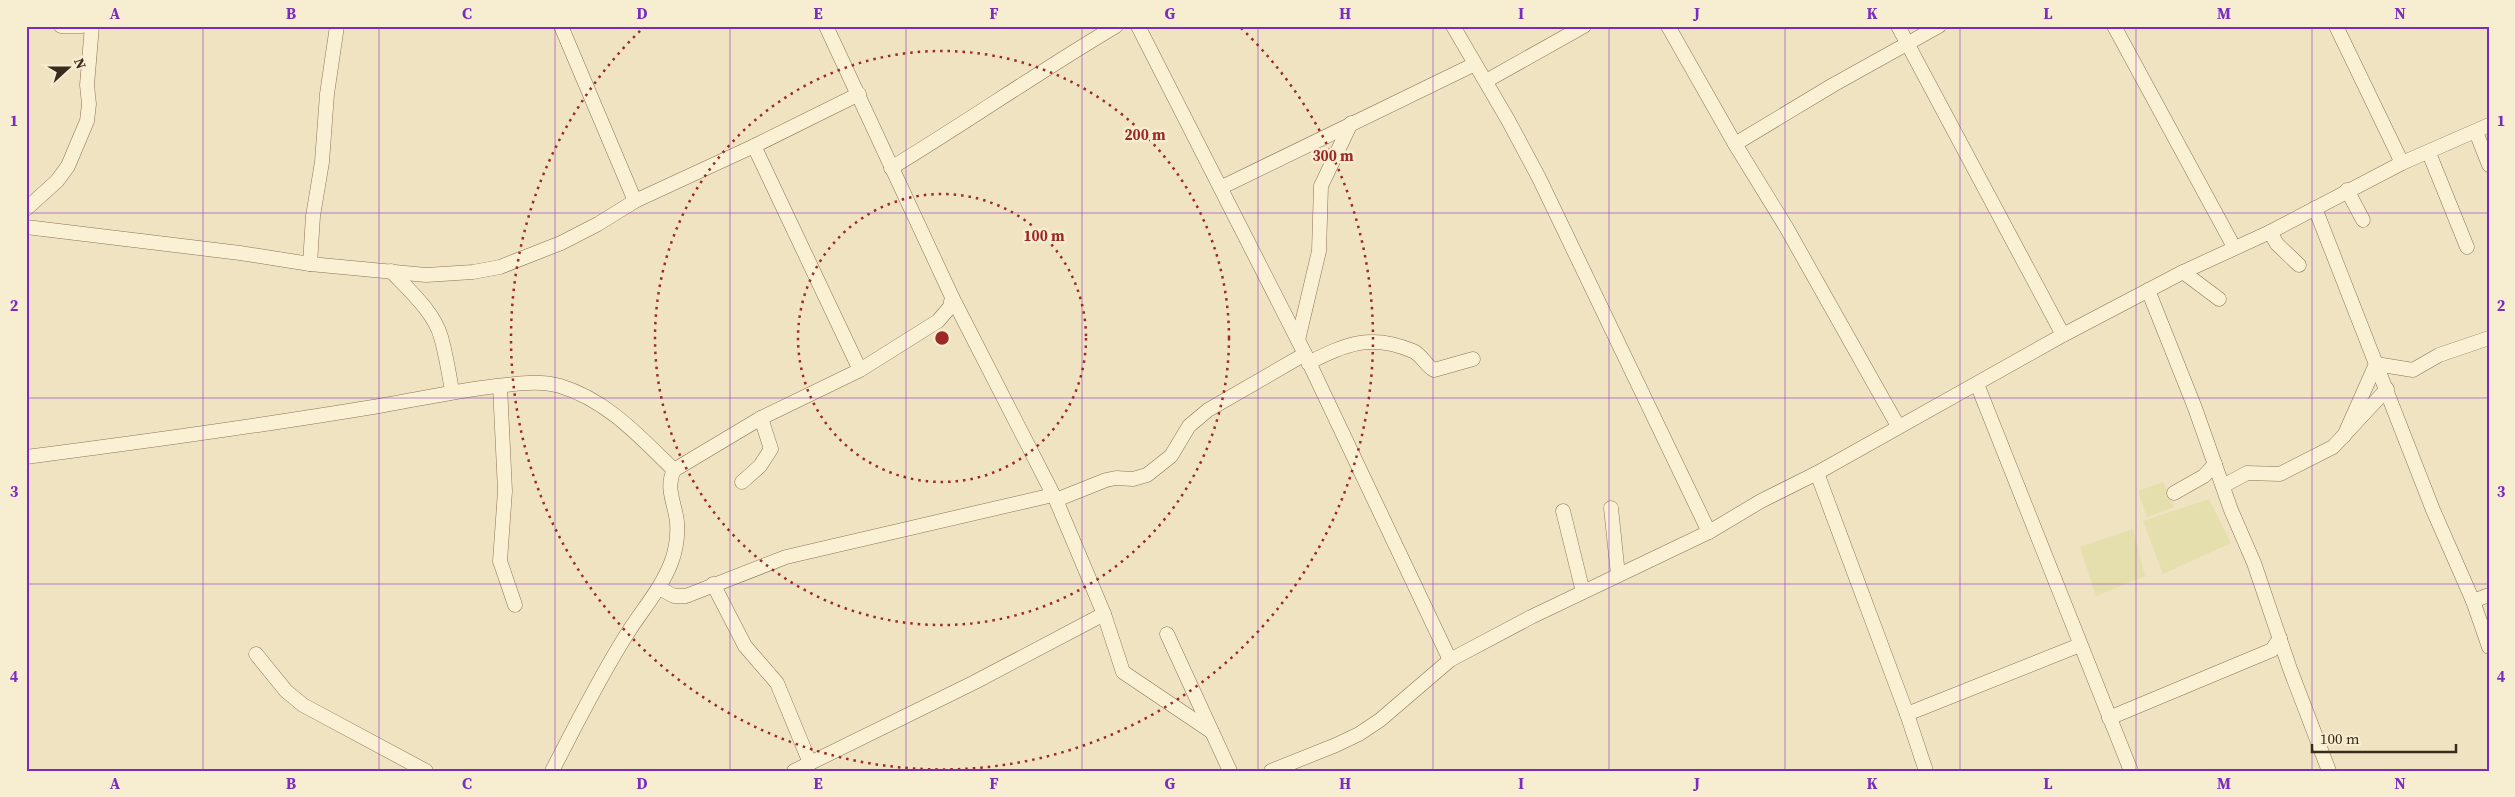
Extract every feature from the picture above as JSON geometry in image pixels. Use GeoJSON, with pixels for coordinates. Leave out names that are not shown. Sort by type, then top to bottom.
{"type":"FeatureCollection","features":[{"type":"Feature","properties":{"kind":"street"},"geometry":{"type":"LineString","coordinates":[[61,26],[82,26]]}},
{"type":"Feature","properties":{"kind":"street"},"geometry":{"type":"LineString","coordinates":[[26,209],[57,181],[68,166],[87,121],[90,104],[87,85],[92,26]]}},
{"type":"Feature","properties":{"kind":"street"},"geometry":{"type":"LineString","coordinates":[[310,264],[313,216],[322,162],[327,94],[337,26]]}},
{"type":"Feature","properties":{"kind":"street"},"geometry":{"type":"LineString","coordinates":[[561,26],[635,201]]}},
{"type":"Feature","properties":{"kind":"street"},"geometry":{"type":"LineString","coordinates":[[826,26],[952,296],[1054,498],[1104,614],[1123,672],[1212,732]]}},
{"type":"Feature","properties":{"kind":"street"},"geometry":{"type":"LineString","coordinates":[[892,168],[1004,98],[1070,53],[1116,26]]}},
{"type":"Feature","properties":{"kind":"street"},"geometry":{"type":"LineString","coordinates":[[1138,26],[1222,187],[1298,340],[1450,660]]}},
{"type":"Feature","properties":{"kind":"street"},"geometry":{"type":"LineString","coordinates":[[1453,26],[1486,81],[1543,186],[1709,532]]}},
{"type":"Feature","properties":{"kind":"street"},"geometry":{"type":"LineString","coordinates":[[1486,81],[1584,26]]}},
{"type":"Feature","properties":{"kind":"street"},"geometry":{"type":"LineString","coordinates":[[1668,26],[1735,144],[1786,227],[1898,426]]}},
{"type":"Feature","properties":{"kind":"street"},"geometry":{"type":"LineString","coordinates":[[1898,26],[2063,335]]}},
{"type":"Feature","properties":{"kind":"street"},"geometry":{"type":"LineString","coordinates":[[1735,144],[1833,85],[1939,26]]}},
{"type":"Feature","properties":{"kind":"street"},"geometry":{"type":"LineString","coordinates":[[2114,26],[2234,247]]}},
{"type":"Feature","properties":{"kind":"street"},"geometry":{"type":"LineString","coordinates":[[2336,26],[2402,163]]}},
{"type":"Feature","properties":{"kind":"street"},"geometry":{"type":"LineString","coordinates":[[1222,187],[1351,122],[1475,64]]}},
{"type":"Feature","properties":{"kind":"street"},"geometry":{"type":"LineString","coordinates":[[26,227],[240,253],[310,264],[426,275],[473,272],[500,267],[561,243],[598,224],[635,201],[754,146],[859,94]]}},
{"type":"Feature","properties":{"kind":"street"},"geometry":{"type":"LineString","coordinates":[[1298,340],[1319,251],[1321,186],[1351,122]]}},
{"type":"Feature","properties":{"kind":"street"},"geometry":{"type":"LineString","coordinates":[[1271,771],[1359,734],[1380,720],[1450,660],[1531,616],[1709,532],[1761,501],[1818,473],[1898,426],[2063,335],[2183,272],[2270,232],[2347,190],[2402,163],[2489,125]]}},
{"type":"Feature","properties":{"kind":"street"},"geometry":{"type":"LineString","coordinates":[[2476,132],[2489,165]]}},
{"type":"Feature","properties":{"kind":"street"},"geometry":{"type":"LineString","coordinates":[[754,146],[860,370]]}},
{"type":"Feature","properties":{"kind":"street"},"geometry":{"type":"LineString","coordinates":[[2429,152],[2468,248]]}},
{"type":"Feature","properties":{"kind":"street"},"geometry":{"type":"LineString","coordinates":[[2347,190],[2363,220]]}},
{"type":"Feature","properties":{"kind":"street"},"geometry":{"type":"LineString","coordinates":[[2315,208],[2433,510],[2473,601],[2489,647]]}},
{"type":"Feature","properties":{"kind":"street"},"geometry":{"type":"LineString","coordinates":[[2270,232],[2277,244],[2299,266]]}},
{"type":"Feature","properties":{"kind":"street"},"geometry":{"type":"LineString","coordinates":[[391,271],[415,297],[437,327],[441,336],[452,391]]}},
{"type":"Feature","properties":{"kind":"street"},"geometry":{"type":"LineString","coordinates":[[2183,272],[2219,299]]}},
{"type":"Feature","properties":{"kind":"street"},"geometry":{"type":"LineString","coordinates":[[2148,290],[2254,563],[2329,771]]}},
{"type":"Feature","properties":{"kind":"street"},"geometry":{"type":"LineString","coordinates":[[552,771],[600,679],[628,633],[659,588],[672,562],[677,535],[677,521],[669,485],[674,470],[761,418],[860,370],[938,321],[950,307],[952,296]]}},
{"type":"Feature","properties":{"kind":"street"},"geometry":{"type":"LineString","coordinates":[[2376,364],[2413,370],[2439,355],[2489,338]]}},
{"type":"Feature","properties":{"kind":"street"},"geometry":{"type":"LineString","coordinates":[[659,588],[680,597],[786,557],[1054,498],[1106,480],[1116,478],[1133,479],[1146,475],[1171,456],[1189,426],[1208,410],[1307,359],[1340,347],[1361,342],[1383,344],[1412,351],[1434,370],[1473,359]]}},
{"type":"Feature","properties":{"kind":"street"},"geometry":{"type":"LineString","coordinates":[[2344,436],[2376,364]]}},
{"type":"Feature","properties":{"kind":"street"},"geometry":{"type":"LineString","coordinates":[[26,457],[249,427],[376,407],[452,391],[529,382],[546,383],[581,395],[607,408],[638,434],[674,470]]}},
{"type":"Feature","properties":{"kind":"street"},"geometry":{"type":"LineString","coordinates":[[1977,384],[2005,450],[2131,771]]}},
{"type":"Feature","properties":{"kind":"street"},"geometry":{"type":"LineString","coordinates":[[500,386],[505,491],[500,561],[515,605]]}},
{"type":"Feature","properties":{"kind":"street"},"geometry":{"type":"LineString","coordinates":[[2223,486],[2246,473],[2280,474],[2333,447],[2387,389]]}},
{"type":"Feature","properties":{"kind":"street"},"geometry":{"type":"LineString","coordinates":[[742,482],[760,466],[771,449],[761,418]]}},
{"type":"Feature","properties":{"kind":"street"},"geometry":{"type":"LineString","coordinates":[[2174,493],[2204,476],[2215,464]]}},
{"type":"Feature","properties":{"kind":"street"},"geometry":{"type":"LineString","coordinates":[[1818,473],[1907,714],[1926,771]]}},
{"type":"Feature","properties":{"kind":"street"},"geometry":{"type":"LineString","coordinates":[[1611,508],[1618,575]]}},
{"type":"Feature","properties":{"kind":"street"},"geometry":{"type":"LineString","coordinates":[[1563,511],[1583,592]]}},
{"type":"Feature","properties":{"kind":"street"},"geometry":{"type":"LineString","coordinates":[[713,584],[745,646],[777,682],[810,763]]}},
{"type":"Feature","properties":{"kind":"street"},"geometry":{"type":"LineString","coordinates":[[2473,601],[2489,595]]}},
{"type":"Feature","properties":{"kind":"street"},"geometry":{"type":"LineString","coordinates":[[794,771],[866,737],[1104,614]]}},
{"type":"Feature","properties":{"kind":"street"},"geometry":{"type":"LineString","coordinates":[[1167,634],[1230,771]]}},
{"type":"Feature","properties":{"kind":"street"},"geometry":{"type":"LineString","coordinates":[[2109,718],[2272,650],[2280,638]]}},
{"type":"Feature","properties":{"kind":"street"},"geometry":{"type":"LineString","coordinates":[[1907,714],[2080,645]]}},
{"type":"Feature","properties":{"kind":"street"},"geometry":{"type":"LineString","coordinates":[[256,654],[286,691],[303,705],[426,771]]}},
{"type":"Feature","properties":{"kind":"shaded area"},"geometry":{"type":"Polygon","coordinates":[[[2163,482],[2174,507],[2147,517],[2138,491],[2163,482]]]}},
{"type":"Feature","properties":{"kind":"shaded area"},"geometry":{"type":"Polygon","coordinates":[[[2209,499],[2231,543],[2163,574],[2143,521],[2209,499]]]}},
{"type":"Feature","properties":{"kind":"shaded area"},"geometry":{"type":"Polygon","coordinates":[[[2133,529],[2145,576],[2096,596],[2080,547],[2133,529]]]}}]}
